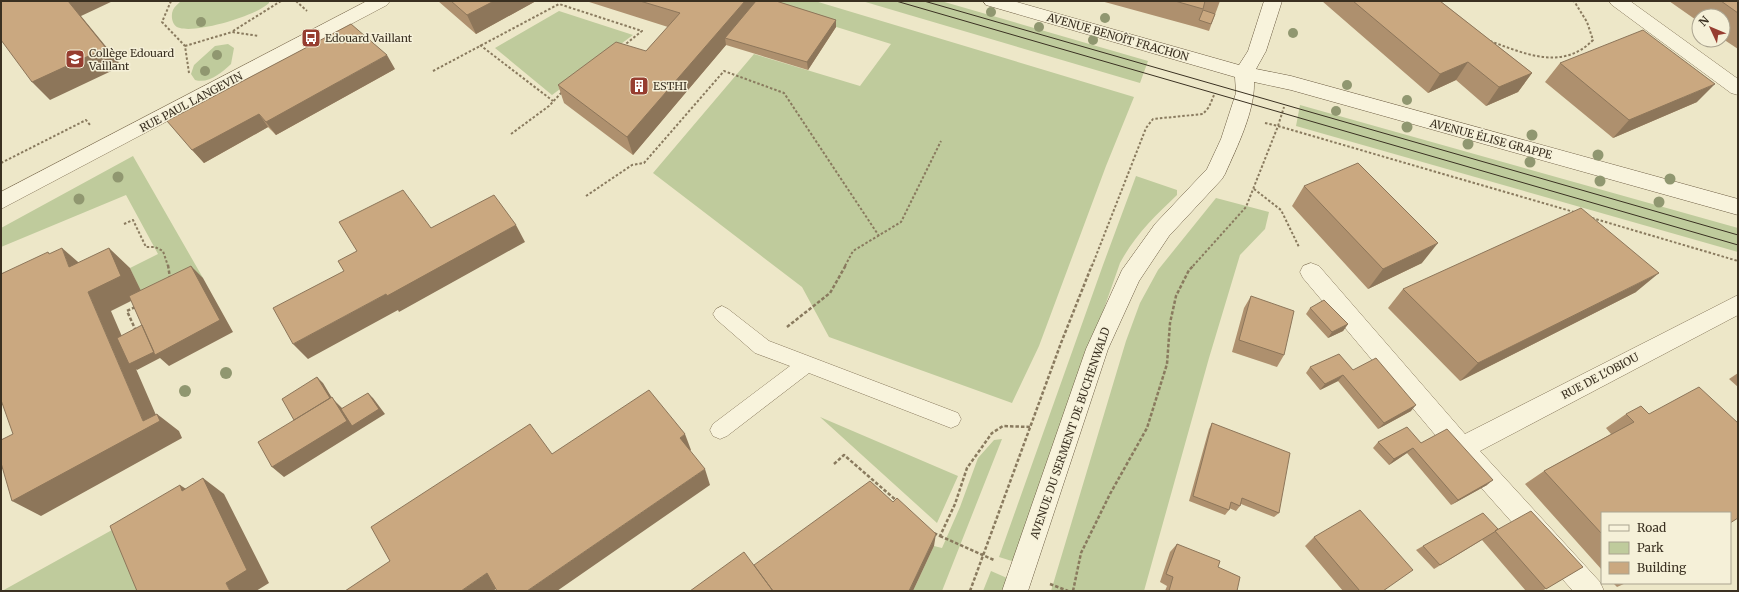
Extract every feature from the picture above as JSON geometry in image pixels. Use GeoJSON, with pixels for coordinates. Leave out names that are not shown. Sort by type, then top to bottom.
{"type":"FeatureCollection","features":[{"type":"Feature","properties":{"kind":"street","name":"RUE PAUL LANGEVIN"},"geometry":{"type":"LineString","coordinates":[[1,202],[381,1]]}},
{"type":"Feature","properties":{"kind":"street","name":"AVENUE BENOÎT FRACHON"},"geometry":{"type":"LineString","coordinates":[[992,1],[1244,73]]}},
{"type":"Feature","properties":{"kind":"street"},"geometry":{"type":"LineString","coordinates":[[1244,73],[1257,51],[1273,1]]}},
{"type":"Feature","properties":{"kind":"street"},"geometry":{"type":"LineString","coordinates":[[1618,1],[1738,88]]}},
{"type":"Feature","properties":{"kind":"street","name":"AVENUE ÉLISE GRAPPE"},"geometry":{"type":"LineString","coordinates":[[1244,73],[1298,85],[1738,207]]}},
{"type":"Feature","properties":{"kind":"street","name":"AVENUE DU SERMENT DE BUCHENWALD"},"geometry":{"type":"LineString","coordinates":[[1015,591],[1097,349],[1130,276],[1162,230],[1215,174],[1234,131],[1245,93],[1244,73]]}},
{"type":"Feature","properties":{"kind":"street"},"geometry":{"type":"LineString","coordinates":[[1311,272],[1462,448],[1591,591]]}},
{"type":"Feature","properties":{"kind":"street","name":"RUE DE L'OBIOU"},"geometry":{"type":"LineString","coordinates":[[1462,448],[1738,304]]}},
{"type":"Feature","properties":{"kind":"lane"},"geometry":{"type":"LineString","coordinates":[[722,314],[762,347],[952,419]]}},
{"type":"Feature","properties":{"kind":"lane"},"geometry":{"type":"LineString","coordinates":[[720,430],[807,364]]}},
{"type":"Feature","properties":{"kind":"path"},"geometry":{"type":"LineString","coordinates":[[171,1],[162,22],[185,46],[189,79]]}},
{"type":"Feature","properties":{"kind":"path"},"geometry":{"type":"LineString","coordinates":[[185,46],[232,32],[281,1]]}},
{"type":"Feature","properties":{"kind":"path"},"geometry":{"type":"LineString","coordinates":[[296,1],[307,12]]}},
{"type":"Feature","properties":{"kind":"path"},"geometry":{"type":"LineString","coordinates":[[1483,39],[1521,52],[1554,58],[1580,52],[1593,40],[1587,22],[1574,1]]}},
{"type":"Feature","properties":{"kind":"path"},"geometry":{"type":"LineString","coordinates":[[433,71],[559,4],[642,32],[617,50]]}},
{"type":"Feature","properties":{"kind":"path"},"geometry":{"type":"LineString","coordinates":[[232,32],[260,36]]}},
{"type":"Feature","properties":{"kind":"path"},"geometry":{"type":"LineString","coordinates":[[480,45],[553,101]]}},
{"type":"Feature","properties":{"kind":"path"},"geometry":{"type":"LineString","coordinates":[[586,196],[632,166],[644,163],[724,71],[784,93],[879,236]]}},
{"type":"Feature","properties":{"kind":"path"},"geometry":{"type":"LineString","coordinates":[[510,134],[549,106],[567,88]]}},
{"type":"Feature","properties":{"kind":"path"},"geometry":{"type":"LineString","coordinates":[[970,591],[1061,343],[1146,128],[1153,119],[1203,114],[1209,107]]}},
{"type":"Feature","properties":{"kind":"path"},"geometry":{"type":"LineString","coordinates":[[1,163],[86,120],[91,126]]}},
{"type":"Feature","properties":{"kind":"path"},"geometry":{"type":"LineString","coordinates":[[1073,591],[1081,553],[1110,494],[1147,428],[1167,364],[1170,323],[1176,296],[1189,270],[1246,207],[1278,126],[1578,214]]}},
{"type":"Feature","properties":{"kind":"path"},"geometry":{"type":"LineString","coordinates":[[812,307],[830,293],[854,251],[901,222],[941,141]]}},
{"type":"Feature","properties":{"kind":"path"},"geometry":{"type":"LineString","coordinates":[[1254,189],[1281,210],[1311,272]]}},
{"type":"Feature","properties":{"kind":"path"},"geometry":{"type":"LineString","coordinates":[[1586,216],[1738,260]]}},
{"type":"Feature","properties":{"kind":"path"},"geometry":{"type":"LineString","coordinates":[[124,224],[133,220],[146,247],[163,251],[169,268],[168,282]]}},
{"type":"Feature","properties":{"kind":"path"},"geometry":{"type":"LineString","coordinates":[[139,305],[127,311],[139,337]]}},
{"type":"Feature","properties":{"kind":"path"},"geometry":{"type":"LineString","coordinates":[[940,536],[955,504],[967,468],[992,433],[1003,426],[1030,427]]}},
{"type":"Feature","properties":{"kind":"path"},"geometry":{"type":"LineString","coordinates":[[834,464],[844,455],[902,506]]}},
{"type":"Feature","properties":{"kind":"path"},"geometry":{"type":"LineString","coordinates":[[931,532],[960,545]]}},
{"type":"Feature","properties":{"kind":"green space"},"geometry":{"type":"Polygon","coordinates":[[[181,1],[269,1],[269,3],[262,8],[240,18],[213,26],[188,29],[176,26],[173,21],[173,10],[181,1]]]}},
{"type":"Feature","properties":{"kind":"green space"},"geometry":{"type":"Polygon","coordinates":[[[753,1],[815,1],[1134,97],[1106,166],[1039,346],[1012,403],[829,337],[802,287],[653,173],[754,54],[860,86],[891,44],[753,1]]]}},
{"type":"Feature","properties":{"kind":"green space"},"geometry":{"type":"Polygon","coordinates":[[[862,1],[941,1],[1148,61],[1140,83],[862,1]]]}},
{"type":"Feature","properties":{"kind":"green space"},"geometry":{"type":"Polygon","coordinates":[[[559,11],[633,35],[552,95],[495,48],[559,11]]]}},
{"type":"Feature","properties":{"kind":"green space"},"geometry":{"type":"Polygon","coordinates":[[[228,44],[234,48],[231,64],[210,79],[200,81],[195,80],[191,74],[194,65],[215,46],[228,44]]]}},
{"type":"Feature","properties":{"kind":"green space"},"geometry":{"type":"Polygon","coordinates":[[[1300,105],[1738,228],[1738,252],[1296,126],[1300,105]]]}},
{"type":"Feature","properties":{"kind":"green space"},"geometry":{"type":"Polygon","coordinates":[[[133,156],[203,278],[147,305],[130,268],[158,254],[126,195],[1,247],[1,228],[133,156]]]}},
{"type":"Feature","properties":{"kind":"green space"},"geometry":{"type":"Polygon","coordinates":[[[1136,176],[1177,190],[1177,195],[1153,218],[1132,244],[1120,263],[1015,562],[999,557],[1103,265],[1136,176]]]}},
{"type":"Feature","properties":{"kind":"green space"},"geometry":{"type":"Polygon","coordinates":[[[1216,198],[1269,212],[1265,229],[1240,255],[1209,358],[1144,591],[1051,591],[1126,341],[1140,303],[1158,270],[1216,198]]]}},
{"type":"Feature","properties":{"kind":"green space"},"geometry":{"type":"Polygon","coordinates":[[[820,417],[958,476],[937,523],[820,417]]]}},
{"type":"Feature","properties":{"kind":"green space"},"geometry":{"type":"Polygon","coordinates":[[[1002,439],[942,591],[913,591],[934,546],[942,548],[960,507],[978,458],[994,440],[1002,439]]]}},
{"type":"Feature","properties":{"kind":"green space"},"geometry":{"type":"Polygon","coordinates":[[[121,525],[147,591],[2,591],[121,525]]]}},
{"type":"Feature","properties":{"kind":"green space"},"geometry":{"type":"Polygon","coordinates":[[[991,571],[1007,578],[1003,591],[983,591],[991,571]]]}},
{"type":"Feature","properties":{"kind":"building"},"geometry":{"type":"Polygon","coordinates":[[[1,1],[68,1],[106,48],[32,82],[1,40],[1,1]]]}},
{"type":"Feature","properties":{"kind":"building"},"geometry":{"type":"Polygon","coordinates":[[[451,1],[494,1],[467,15],[451,1]]]}},
{"type":"Feature","properties":{"kind":"building","name":"ESTHI"},"geometry":{"type":"Polygon","coordinates":[[[640,1],[745,1],[627,137],[558,85],[616,42],[646,51],[680,13],[640,1]]]}},
{"type":"Feature","properties":{"kind":"building"},"geometry":{"type":"Polygon","coordinates":[[[756,1],[776,1],[836,20],[807,62],[725,38],[756,1]]]}},
{"type":"Feature","properties":{"kind":"building"},"geometry":{"type":"Polygon","coordinates":[[[1175,1],[1205,1],[1203,9],[1175,1]]]}},
{"type":"Feature","properties":{"kind":"building"},"geometry":{"type":"Polygon","coordinates":[[[1353,1],[1440,1],[1532,73],[1499,87],[1468,62],[1440,74],[1353,1]]]}},
{"type":"Feature","properties":{"kind":"building"},"geometry":{"type":"Polygon","coordinates":[[[1721,1],[1738,1],[1738,13],[1721,1]]]}},
{"type":"Feature","properties":{"kind":"building"},"geometry":{"type":"Polygon","coordinates":[[[1203,10],[1215,14],[1211,24],[1199,20],[1203,10]]]}},
{"type":"Feature","properties":{"kind":"building"},"geometry":{"type":"Polygon","coordinates":[[[351,24],[387,55],[266,122],[259,114],[192,150],[167,121],[351,24]]]}},
{"type":"Feature","properties":{"kind":"building"},"geometry":{"type":"Polygon","coordinates":[[[1643,30],[1715,84],[1629,120],[1560,63],[1643,30]]]}},
{"type":"Feature","properties":{"kind":"building"},"geometry":{"type":"Polygon","coordinates":[[[1358,163],[1438,243],[1383,269],[1304,186],[1358,163]]]}},
{"type":"Feature","properties":{"kind":"building"},"geometry":{"type":"Polygon","coordinates":[[[403,190],[431,228],[494,195],[516,225],[387,296],[386,294],[293,344],[273,308],[344,271],[338,261],[357,251],[339,222],[403,190]]]}},
{"type":"Feature","properties":{"kind":"building"},"geometry":{"type":"Polygon","coordinates":[[[1581,208],[1659,273],[1478,363],[1403,289],[1581,208]]]}},
{"type":"Feature","properties":{"kind":"building"},"geometry":{"type":"Polygon","coordinates":[[[62,248],[69,267],[109,248],[121,276],[88,292],[143,421],[157,414],[160,421],[12,501],[1,463],[1,440],[13,434],[1,400],[1,274],[48,252],[49,254],[62,248]]]}},
{"type":"Feature","properties":{"kind":"building"},"geometry":{"type":"Polygon","coordinates":[[[191,266],[220,320],[155,355],[129,296],[191,266]]]}},
{"type":"Feature","properties":{"kind":"building"},"geometry":{"type":"Polygon","coordinates":[[[1251,296],[1294,311],[1284,355],[1239,340],[1251,296]]]}},
{"type":"Feature","properties":{"kind":"building"},"geometry":{"type":"Polygon","coordinates":[[[1324,300],[1348,324],[1332,332],[1310,308],[1324,300]]]}},
{"type":"Feature","properties":{"kind":"building"},"geometry":{"type":"Polygon","coordinates":[[[142,325],[154,352],[129,364],[117,338],[142,325]]]}},
{"type":"Feature","properties":{"kind":"building"},"geometry":{"type":"Polygon","coordinates":[[[1339,354],[1353,370],[1376,358],[1416,405],[1384,423],[1343,375],[1325,384],[1310,367],[1339,354]]]}},
{"type":"Feature","properties":{"kind":"building"},"geometry":{"type":"Polygon","coordinates":[[[317,377],[330,398],[294,420],[282,399],[317,377]]]}},
{"type":"Feature","properties":{"kind":"building"},"geometry":{"type":"Polygon","coordinates":[[[1699,387],[1738,423],[1738,518],[1731,522],[1731,512],[1601,512],[1601,533],[1544,471],[1634,422],[1626,414],[1641,406],[1649,414],[1699,387]]]}},
{"type":"Feature","properties":{"kind":"building"},"geometry":{"type":"Polygon","coordinates":[[[649,390],[685,434],[680,438],[705,469],[527,591],[497,591],[487,573],[461,591],[345,591],[390,561],[371,527],[530,424],[552,454],[649,390]]]}},
{"type":"Feature","properties":{"kind":"building"},"geometry":{"type":"Polygon","coordinates":[[[368,393],[379,409],[352,426],[341,409],[368,393]]]}},
{"type":"Feature","properties":{"kind":"building"},"geometry":{"type":"Polygon","coordinates":[[[332,397],[347,421],[272,467],[258,442],[332,397]]]}},
{"type":"Feature","properties":{"kind":"building"},"geometry":{"type":"Polygon","coordinates":[[[1212,423],[1290,453],[1279,513],[1242,498],[1240,506],[1231,502],[1229,510],[1193,496],[1212,423]]]}},
{"type":"Feature","properties":{"kind":"building"},"geometry":{"type":"Polygon","coordinates":[[[1407,427],[1421,443],[1447,429],[1493,480],[1458,500],[1413,448],[1394,459],[1378,442],[1407,427]]]}},
{"type":"Feature","properties":{"kind":"building"},"geometry":{"type":"Polygon","coordinates":[[[203,478],[247,570],[226,583],[230,591],[137,591],[110,526],[180,485],[182,491],[203,478]]]}},
{"type":"Feature","properties":{"kind":"building"},"geometry":{"type":"Polygon","coordinates":[[[870,481],[893,502],[897,498],[936,534],[909,591],[773,591],[754,565],[870,481]]]}},
{"type":"Feature","properties":{"kind":"building"},"geometry":{"type":"Polygon","coordinates":[[[1360,510],[1413,570],[1383,591],[1360,591],[1314,537],[1360,510]]]}},
{"type":"Feature","properties":{"kind":"building"},"geometry":{"type":"Polygon","coordinates":[[[1531,511],[1583,567],[1546,589],[1495,531],[1531,511]]]}},
{"type":"Feature","properties":{"kind":"building"},"geometry":{"type":"Polygon","coordinates":[[[1483,513],[1498,529],[1440,565],[1423,546],[1483,513]]]}},
{"type":"Feature","properties":{"kind":"building"},"geometry":{"type":"Polygon","coordinates":[[[1177,544],[1220,561],[1218,567],[1240,577],[1237,591],[1169,591],[1173,577],[1166,574],[1177,544]]]}},
{"type":"Feature","properties":{"kind":"building"},"geometry":{"type":"Polygon","coordinates":[[[744,552],[773,591],[690,591],[744,552]]]}},
{"type":"Feature","properties":{"kind":"tram line"},"geometry":{"type":"LineString","coordinates":[[896,1],[1738,245]]}},
{"type":"Feature","properties":{"kind":"tram line"},"geometry":{"type":"LineString","coordinates":[[924,1],[1738,235]]}},
{"type":"Feature","properties":{"kind":"place","name":"Edouard Vaillant"},"geometry":{"type":"Point","coordinates":[311,38]}},
{"type":"Feature","properties":{"kind":"place","name":"Collège Edouard Vaillant"},"geometry":{"type":"Point","coordinates":[75,59]}},
{"type":"Feature","properties":{"kind":"place","name":"ESTHI"},"geometry":{"type":"Point","coordinates":[639,86]}}]}
